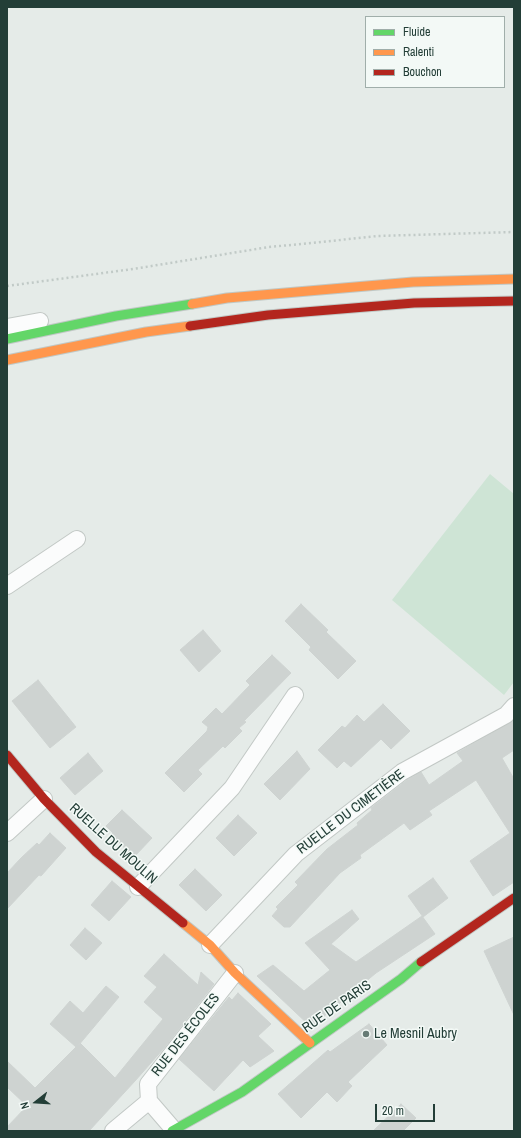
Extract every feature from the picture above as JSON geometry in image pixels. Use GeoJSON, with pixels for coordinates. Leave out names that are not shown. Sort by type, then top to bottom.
{"type":"FeatureCollection","features":[{"type":"Feature","properties":{"kind":"main road"},"geometry":{"type":"LineString","coordinates":[[7,339],[116,316],[194,303],[363,285],[514,279]]}},
{"type":"Feature","properties":{"kind":"main road"},"geometry":{"type":"LineString","coordinates":[[7,360],[146,332],[260,316],[414,303],[514,301]]}},
{"type":"Feature","properties":{"kind":"main road","name":"RUELLE DU MOULIN"},"geometry":{"type":"LineString","coordinates":[[7,755],[44,799],[96,852],[210,945],[235,973],[310,1043]]}},
{"type":"Feature","properties":{"kind":"main road","name":"RUE DE PARIS"},"geometry":{"type":"LineString","coordinates":[[173,1131],[242,1092],[401,979],[424,959],[514,898]]}},
{"type":"Feature","properties":{"kind":"street"},"geometry":{"type":"LineString","coordinates":[[7,327],[63,317],[194,303]]}},
{"type":"Feature","properties":{"kind":"street"},"geometry":{"type":"LineString","coordinates":[[7,586],[77,539]]}},
{"type":"Feature","properties":{"kind":"street"},"geometry":{"type":"LineString","coordinates":[[138,887],[232,788],[295,695]]}},
{"type":"Feature","properties":{"kind":"street","name":"RUELLE DU CIMETIÈRE"},"geometry":{"type":"LineString","coordinates":[[210,945],[296,854],[402,772],[506,715],[514,706]]}},
{"type":"Feature","properties":{"kind":"street"},"geometry":{"type":"LineString","coordinates":[[7,833],[44,799]]}},
{"type":"Feature","properties":{"kind":"street","name":"RUE DES ÉCOLES"},"geometry":{"type":"LineString","coordinates":[[149,1101],[148,1084],[235,973]]}},
{"type":"Feature","properties":{"kind":"street"},"geometry":{"type":"LineString","coordinates":[[113,1131],[149,1101],[173,1131]]}},
{"type":"Feature","properties":{"kind":"path"},"geometry":{"type":"LineString","coordinates":[[7,286],[304,243],[377,236],[514,232]]}},
{"type":"Feature","properties":{"kind":"green space"},"geometry":{"type":"Polygon","coordinates":[[[490,474],[514,494],[514,682],[504,695],[392,600],[490,474]]]}},
{"type":"Feature","properties":{"kind":"building"},"geometry":{"type":"Polygon","coordinates":[[[301,604],[328,630],[326,632],[356,661],[338,679],[309,650],[311,647],[285,621],[301,604]]]}},
{"type":"Feature","properties":{"kind":"building"},"geometry":{"type":"Polygon","coordinates":[[[203,630],[221,651],[199,672],[180,650],[203,630]]]}},
{"type":"Feature","properties":{"kind":"building"},"geometry":{"type":"Polygon","coordinates":[[[272,655],[291,673],[244,721],[246,722],[239,728],[242,731],[225,748],[223,746],[198,770],[202,774],[184,792],[165,773],[207,731],[208,727],[202,722],[216,708],[222,714],[250,685],[246,681],[272,655]]]}},
{"type":"Feature","properties":{"kind":"building"},"geometry":{"type":"Polygon","coordinates":[[[38,680],[76,727],[50,748],[12,701],[38,680]]]}},
{"type":"Feature","properties":{"kind":"building"},"geometry":{"type":"Polygon","coordinates":[[[383,704],[410,731],[391,749],[381,739],[351,767],[344,761],[337,768],[318,750],[342,726],[345,728],[357,715],[364,722],[383,704]]]}},
{"type":"Feature","properties":{"kind":"building"},"geometry":{"type":"Polygon","coordinates":[[[514,720],[514,750],[502,758],[514,779],[514,882],[493,896],[470,861],[510,833],[476,780],[429,811],[432,815],[410,830],[404,823],[360,855],[361,858],[340,873],[290,927],[284,927],[272,916],[278,909],[276,907],[298,885],[295,882],[327,849],[358,825],[357,823],[372,810],[371,808],[407,780],[421,772],[429,785],[463,761],[457,753],[514,720]]]}},
{"type":"Feature","properties":{"kind":"building"},"geometry":{"type":"Polygon","coordinates":[[[297,751],[310,769],[280,800],[264,784],[297,751]]]}},
{"type":"Feature","properties":{"kind":"building"},"geometry":{"type":"Polygon","coordinates":[[[88,753],[103,771],[75,795],[60,778],[88,753]]]}},
{"type":"Feature","properties":{"kind":"building"},"geometry":{"type":"Polygon","coordinates":[[[122,810],[152,838],[134,857],[111,835],[113,833],[106,826],[122,810]]]}},
{"type":"Feature","properties":{"kind":"building"},"geometry":{"type":"Polygon","coordinates":[[[238,815],[257,833],[234,856],[216,838],[238,815]]]}},
{"type":"Feature","properties":{"kind":"building"},"geometry":{"type":"Polygon","coordinates":[[[50,833],[66,848],[41,876],[39,875],[7,909],[7,873],[37,843],[39,845],[50,833]]]}},
{"type":"Feature","properties":{"kind":"building"},"geometry":{"type":"Polygon","coordinates":[[[195,869],[222,895],[206,911],[179,885],[195,869]]]}},
{"type":"Feature","properties":{"kind":"building"},"geometry":{"type":"Polygon","coordinates":[[[433,878],[448,898],[423,917],[408,896],[433,878]]]}},
{"type":"Feature","properties":{"kind":"building"},"geometry":{"type":"Polygon","coordinates":[[[112,881],[131,897],[109,921],[91,905],[112,881]]]}},
{"type":"Feature","properties":{"kind":"building"},"geometry":{"type":"Polygon","coordinates":[[[352,910],[359,919],[331,944],[356,962],[422,916],[435,934],[376,973],[311,1027],[257,976],[273,965],[304,991],[330,970],[305,943],[352,910]]]}},
{"type":"Feature","properties":{"kind":"building"},"geometry":{"type":"Polygon","coordinates":[[[85,928],[102,943],[86,960],[70,945],[85,928]]]}},
{"type":"Feature","properties":{"kind":"building"},"geometry":{"type":"Polygon","coordinates":[[[514,937],[514,1015],[484,951],[514,937]]]}},
{"type":"Feature","properties":{"kind":"building"},"geometry":{"type":"Polygon","coordinates":[[[164,954],[198,985],[201,972],[214,984],[165,1047],[89,1131],[7,1131],[7,1127],[27,1106],[7,1087],[7,1061],[35,1088],[76,1047],[50,1024],[70,1001],[83,1013],[106,986],[119,997],[80,1043],[115,1078],[163,1019],[144,1002],[157,987],[144,976],[164,954]]]}},
{"type":"Feature","properties":{"kind":"building"},"geometry":{"type":"Polygon","coordinates":[[[238,993],[271,1024],[258,1036],[274,1051],[250,1067],[243,1060],[214,1091],[179,1059],[229,997],[232,1000],[238,993]]]}},
{"type":"Feature","properties":{"kind":"building"},"geometry":{"type":"Polygon","coordinates":[[[369,1024],[387,1045],[348,1082],[352,1086],[337,1102],[327,1092],[301,1118],[278,1094],[328,1050],[330,1052],[369,1024]]]}},
{"type":"Feature","properties":{"kind":"building"},"geometry":{"type":"Polygon","coordinates":[[[401,1104],[416,1118],[403,1131],[373,1131],[401,1104]]]}},
{"type":"Feature","properties":{"kind":"traffic: fast"},"geometry":{"type":"LineString","coordinates":[[7,339],[116,316],[192,304]]}},
{"type":"Feature","properties":{"kind":"traffic: fast"},"geometry":{"type":"LineString","coordinates":[[172,1131],[242,1092],[401,979],[421,962]]}},
{"type":"Feature","properties":{"kind":"traffic: slow"},"geometry":{"type":"LineString","coordinates":[[192,304],[227,298],[413,282],[514,279]]}},
{"type":"Feature","properties":{"kind":"traffic: slow"},"geometry":{"type":"LineString","coordinates":[[7,360],[146,332],[190,326]]}},
{"type":"Feature","properties":{"kind":"traffic: slow"},"geometry":{"type":"LineString","coordinates":[[183,923],[210,945],[235,973],[310,1043]]}},
{"type":"Feature","properties":{"kind":"traffic: jam"},"geometry":{"type":"LineString","coordinates":[[190,326],[268,315],[414,303],[514,301]]}},
{"type":"Feature","properties":{"kind":"traffic: jam"},"geometry":{"type":"LineString","coordinates":[[7,755],[44,799],[96,852],[183,923]]}},
{"type":"Feature","properties":{"kind":"traffic: jam"},"geometry":{"type":"LineString","coordinates":[[421,962],[514,898]]}},
{"type":"Feature","properties":{"kind":"place","name":"Le Mesnil Aubry"},"geometry":{"type":"Point","coordinates":[366,1034]}}]}
